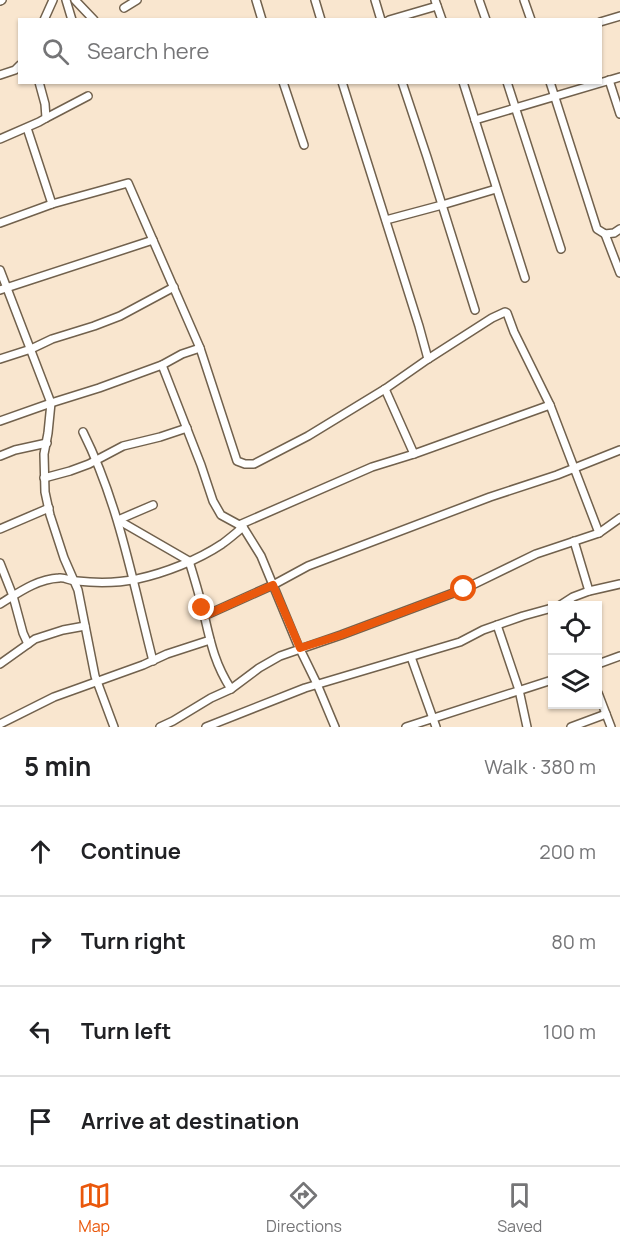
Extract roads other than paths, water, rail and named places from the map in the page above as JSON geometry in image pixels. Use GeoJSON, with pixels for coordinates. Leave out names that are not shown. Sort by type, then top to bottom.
{"type":"FeatureCollection","features":[{"type":"Feature","properties":{"kind":"street"},"geometry":{"type":"LineString","coordinates":[[45,18],[53,0]]}},
{"type":"Feature","properties":{"kind":"street"},"geometry":{"type":"LineString","coordinates":[[66,0],[71,18]]}},
{"type":"Feature","properties":{"kind":"street"},"geometry":{"type":"LineString","coordinates":[[75,0],[92,18]]}},
{"type":"Feature","properties":{"kind":"street"},"geometry":{"type":"LineString","coordinates":[[124,8],[137,0]]}},
{"type":"Feature","properties":{"kind":"street"},"geometry":{"type":"LineString","coordinates":[[256,0],[261,18]]}},
{"type":"Feature","properties":{"kind":"street"},"geometry":{"type":"LineString","coordinates":[[315,0],[320,18]]}},
{"type":"Feature","properties":{"kind":"street"},"geometry":{"type":"LineString","coordinates":[[375,0],[380,18]]}},
{"type":"Feature","properties":{"kind":"street"},"geometry":{"type":"LineString","coordinates":[[479,0],[485,18]]}},
{"type":"Feature","properties":{"kind":"street"},"geometry":{"type":"LineString","coordinates":[[524,0],[530,18]]}},
{"type":"Feature","properties":{"kind":"street"},"geometry":{"type":"LineString","coordinates":[[395,18],[436,3],[441,18]]}},
{"type":"Feature","properties":{"kind":"street"},"geometry":{"type":"LineString","coordinates":[[602,21],[620,16]]}},
{"type":"Feature","properties":{"kind":"street"},"geometry":{"type":"LineString","coordinates":[[0,75],[18,67]]}},
{"type":"Feature","properties":{"kind":"street"},"geometry":{"type":"LineString","coordinates":[[602,82],[620,76]]}},
{"type":"Feature","properties":{"kind":"street"},"geometry":{"type":"LineString","coordinates":[[609,80],[620,114]]}},
{"type":"Feature","properties":{"kind":"street"},"geometry":{"type":"LineString","coordinates":[[40,84],[46,118]]}},
{"type":"Feature","properties":{"kind":"street"},"geometry":{"type":"LineString","coordinates":[[284,84],[304,145]]}},
{"type":"Feature","properties":{"kind":"street"},"geometry":{"type":"LineString","coordinates":[[343,84],[428,359]]}},
{"type":"Feature","properties":{"kind":"street"},"geometry":{"type":"LineString","coordinates":[[403,84],[475,310]]}},
{"type":"Feature","properties":{"kind":"street"},"geometry":{"type":"LineString","coordinates":[[464,84],[525,278]]}},
{"type":"Feature","properties":{"kind":"street"},"geometry":{"type":"LineString","coordinates":[[508,84],[561,249]]}},
{"type":"Feature","properties":{"kind":"street"},"geometry":{"type":"LineString","coordinates":[[551,84],[597,229],[605,234],[620,273]]}},
{"type":"Feature","properties":{"kind":"street"},"geometry":{"type":"LineString","coordinates":[[475,120],[596,84]]}},
{"type":"Feature","properties":{"kind":"street"},"geometry":{"type":"LineString","coordinates":[[0,139],[27,128],[88,96]]}},
{"type":"Feature","properties":{"kind":"street"},"geometry":{"type":"LineString","coordinates":[[27,128],[52,204]]}},
{"type":"Feature","properties":{"kind":"street"},"geometry":{"type":"LineString","coordinates":[[0,223],[52,204],[128,183],[200,348],[237,460],[245,465],[254,464],[308,436],[385,389],[492,318],[507,313],[550,405],[599,533]]}},
{"type":"Feature","properties":{"kind":"street"},"geometry":{"type":"LineString","coordinates":[[386,220],[496,189]]}},
{"type":"Feature","properties":{"kind":"street"},"geometry":{"type":"LineString","coordinates":[[605,234],[614,233],[620,229]]}},
{"type":"Feature","properties":{"kind":"street"},"geometry":{"type":"LineString","coordinates":[[3,288],[153,240]]}},
{"type":"Feature","properties":{"kind":"street"},"geometry":{"type":"LineString","coordinates":[[0,270],[3,288],[31,349],[51,403],[44,454],[44,478],[49,508],[64,558],[78,590],[90,653],[114,727]]}},
{"type":"Feature","properties":{"kind":"street"},"geometry":{"type":"LineString","coordinates":[[0,359],[120,316],[174,287]]}},
{"type":"Feature","properties":{"kind":"street"},"geometry":{"type":"LineString","coordinates":[[0,421],[99,388],[162,365],[182,354],[200,348]]}},
{"type":"Feature","properties":{"kind":"street"},"geometry":{"type":"LineString","coordinates":[[162,365],[213,501],[221,514],[241,526],[261,556],[335,727]]}},
{"type":"Feature","properties":{"kind":"street"},"geometry":{"type":"LineString","coordinates":[[385,389],[414,454]]}},
{"type":"Feature","properties":{"kind":"street"},"geometry":{"type":"LineString","coordinates":[[0,604],[22,590],[48,579],[62,577],[75,581],[113,581],[132,579],[172,568],[223,544],[241,526],[372,467],[550,405]]}},
{"type":"Feature","properties":{"kind":"street"},"geometry":{"type":"LineString","coordinates":[[44,478],[70,471],[123,446],[160,438],[187,428]]}},
{"type":"Feature","properties":{"kind":"street"},"geometry":{"type":"LineString","coordinates":[[83,432],[97,460],[118,520],[153,660]]}},
{"type":"Feature","properties":{"kind":"street"},"geometry":{"type":"LineString","coordinates":[[0,456],[15,450],[47,444]]}},
{"type":"Feature","properties":{"kind":"street"},"geometry":{"type":"LineString","coordinates":[[204,616],[273,585],[308,566],[620,450]]}},
{"type":"Feature","properties":{"kind":"street"},"geometry":{"type":"LineString","coordinates":[[118,520],[153,505]]}},
{"type":"Feature","properties":{"kind":"street"},"geometry":{"type":"LineString","coordinates":[[0,529],[49,508]]}},
{"type":"Feature","properties":{"kind":"street"},"geometry":{"type":"LineString","coordinates":[[160,727],[173,722],[231,688],[273,660],[300,648],[464,589],[536,554],[599,533],[620,518]]}},
{"type":"Feature","properties":{"kind":"street"},"geometry":{"type":"LineString","coordinates":[[118,520],[189,561],[212,652],[231,688]]}},
{"type":"Feature","properties":{"kind":"street"},"geometry":{"type":"LineString","coordinates":[[574,541],[589,591]]}},
{"type":"Feature","properties":{"kind":"street"},"geometry":{"type":"LineString","coordinates":[[0,563],[28,644]]}},
{"type":"Feature","properties":{"kind":"street"},"geometry":{"type":"LineString","coordinates":[[568,601],[589,591],[620,584]]}},
{"type":"Feature","properties":{"kind":"street"},"geometry":{"type":"LineString","coordinates":[[206,727],[305,688],[460,642],[483,630],[548,609]]}},
{"type":"Feature","properties":{"kind":"street"},"geometry":{"type":"LineString","coordinates":[[497,625],[519,690],[527,727]]}},
{"type":"Feature","properties":{"kind":"street"},"geometry":{"type":"LineString","coordinates":[[0,664],[35,639],[85,626]]}},
{"type":"Feature","properties":{"kind":"street"},"geometry":{"type":"LineString","coordinates":[[0,724],[54,697],[210,640]]}},
{"type":"Feature","properties":{"kind":"street"},"geometry":{"type":"LineString","coordinates":[[602,662],[620,656]]}},
{"type":"Feature","properties":{"kind":"street"},"geometry":{"type":"LineString","coordinates":[[411,657],[436,727]]}},
{"type":"Feature","properties":{"kind":"street"},"geometry":{"type":"LineString","coordinates":[[406,727],[548,681]]}},
{"type":"Feature","properties":{"kind":"street"},"geometry":{"type":"LineString","coordinates":[[602,705],[611,727]]}},
{"type":"Feature","properties":{"kind":"street"},"geometry":{"type":"LineString","coordinates":[[571,727],[606,714]]}}]}
